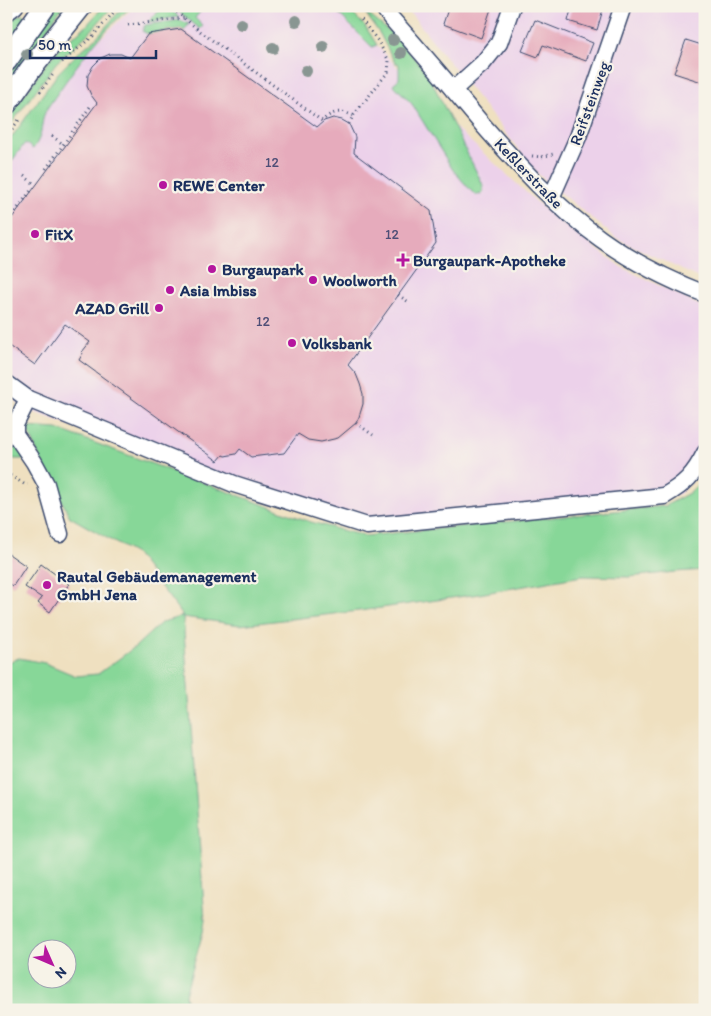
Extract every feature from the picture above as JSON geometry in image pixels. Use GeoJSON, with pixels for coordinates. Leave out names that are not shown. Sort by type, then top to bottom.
{"type":"FeatureCollection","features":[{"type":"Feature","properties":{"kind":"main road"},"geometry":{"type":"LineString","coordinates":[[6,61],[45,6]]}},
{"type":"Feature","properties":{"kind":"main road"},"geometry":{"type":"LineString","coordinates":[[14,110],[30,70],[81,6]]}},
{"type":"Feature","properties":{"kind":"street"},"geometry":{"type":"LineString","coordinates":[[6,13],[15,6]]}},
{"type":"Feature","properties":{"kind":"street"},"geometry":{"type":"LineString","coordinates":[[453,90],[483,63],[499,43],[512,6]]}},
{"type":"Feature","properties":{"kind":"street","name":"Reifsteinweg"},"geometry":{"type":"LineString","coordinates":[[551,198],[573,148],[623,6]]}},
{"type":"Feature","properties":{"kind":"street","name":"Keßlerstraße"},"geometry":{"type":"LineString","coordinates":[[381,8],[521,167],[551,198],[619,252],[670,279],[705,294]]}},
{"type":"Feature","properties":{"kind":"street"},"geometry":{"type":"LineString","coordinates":[[6,383],[28,399],[234,484],[367,526],[664,496],[683,485],[697,470],[705,453]]}},
{"type":"Feature","properties":{"kind":"street"},"geometry":{"type":"LineString","coordinates":[[28,399],[15,425],[15,434],[46,484],[60,534]]}},
{"type":"Feature","properties":{"kind":"path"},"geometry":{"type":"LineString","coordinates":[[39,93],[62,62],[92,36],[119,6]]}},
{"type":"Feature","properties":{"kind":"path"},"geometry":{"type":"LineString","coordinates":[[169,6],[322,121],[328,115],[336,112],[348,113],[353,116]]}},
{"type":"Feature","properties":{"kind":"path"},"geometry":{"type":"LineString","coordinates":[[128,25],[184,18]]}},
{"type":"Feature","properties":{"kind":"path"},"geometry":{"type":"LineString","coordinates":[[348,124],[388,72],[389,61],[378,41],[360,18]]}},
{"type":"Feature","properties":{"kind":"path"},"geometry":{"type":"LineString","coordinates":[[46,169],[92,104]]}},
{"type":"Feature","properties":{"kind":"path"},"geometry":{"type":"LineString","coordinates":[[6,137],[14,110]]}},
{"type":"Feature","properties":{"kind":"path"},"geometry":{"type":"LineString","coordinates":[[52,136],[63,144]]}},
{"type":"Feature","properties":{"kind":"path"},"geometry":{"type":"LineString","coordinates":[[528,154],[541,157],[573,148]]}},
{"type":"Feature","properties":{"kind":"path"},"geometry":{"type":"LineString","coordinates":[[24,176],[36,185]]}},
{"type":"Feature","properties":{"kind":"path"},"geometry":{"type":"LineString","coordinates":[[6,224],[32,189]]}},
{"type":"Feature","properties":{"kind":"path"},"geometry":{"type":"LineString","coordinates":[[398,295],[410,304]]}},
{"type":"Feature","properties":{"kind":"path"},"geometry":{"type":"LineString","coordinates":[[356,423],[373,435]]}},
{"type":"Feature","properties":{"kind":"shaded area"},"geometry":{"type":"Polygon","coordinates":[[[135,6],[340,6],[446,119],[551,215],[621,267],[705,308],[705,467],[680,494],[343,524],[28,410],[6,394],[6,160],[80,57],[135,6]]]}},
{"type":"Feature","properties":{"kind":"shaded area"},"geometry":{"type":"Polygon","coordinates":[[[405,6],[705,6],[705,281],[616,238],[538,174],[405,6]]]}},
{"type":"Feature","properties":{"kind":"green space"},"geometry":{"type":"Polygon","coordinates":[[[57,6],[63,6],[6,89],[6,76],[57,6]]]}},
{"type":"Feature","properties":{"kind":"green space"},"geometry":{"type":"Polygon","coordinates":[[[104,6],[113,6],[90,32],[56,63],[6,131],[6,121],[49,60],[87,25],[104,6]]]}},
{"type":"Feature","properties":{"kind":"green space"},"geometry":{"type":"Polygon","coordinates":[[[124,6],[133,6],[120,16],[97,41],[75,68],[46,110],[41,134],[33,149],[25,143],[6,169],[6,145],[59,72],[95,39],[124,6]]]}},
{"type":"Feature","properties":{"kind":"green space"},"geometry":{"type":"Polygon","coordinates":[[[164,6],[167,6],[179,17],[148,22],[164,6]]]}},
{"type":"Feature","properties":{"kind":"green space"},"geometry":{"type":"Polygon","coordinates":[[[172,6],[205,6],[195,18],[203,26],[200,29],[172,6]]]}},
{"type":"Feature","properties":{"kind":"green space"},"geometry":{"type":"Polygon","coordinates":[[[331,6],[345,6],[365,26],[377,45],[372,47],[331,6]]]}},
{"type":"Feature","properties":{"kind":"green space"},"geometry":{"type":"Polygon","coordinates":[[[364,11],[395,36],[428,74],[483,185],[483,193],[478,195],[473,193],[453,170],[412,104],[393,84],[399,79],[398,63],[395,63],[380,34],[364,11]]]}},
{"type":"Feature","properties":{"kind":"green space"},"geometry":{"type":"Polygon","coordinates":[[[23,15],[26,17],[6,46],[6,24],[15,16],[23,15]]]}},
{"type":"Feature","properties":{"kind":"green space"},"geometry":{"type":"Polygon","coordinates":[[[180,20],[189,24],[184,31],[180,29],[148,34],[142,31],[145,25],[180,20]]]}},
{"type":"Feature","properties":{"kind":"green space"},"geometry":{"type":"Polygon","coordinates":[[[6,427],[27,459],[6,459],[6,427]]]}},
{"type":"Feature","properties":{"kind":"green space"},"geometry":{"type":"Polygon","coordinates":[[[27,427],[57,429],[311,522],[364,536],[665,506],[689,493],[705,477],[705,570],[629,577],[582,576],[479,594],[240,625],[183,617],[205,920],[185,995],[188,1010],[6,1010],[6,663],[19,658],[45,663],[76,676],[98,674],[135,647],[162,622],[183,616],[137,555],[70,517],[40,459],[27,427]]]}},
{"type":"Feature","properties":{"kind":"building"},"geometry":{"type":"Polygon","coordinates":[[[449,6],[492,6],[481,38],[443,24],[449,6]]]}},
{"type":"Feature","properties":{"kind":"building"},"geometry":{"type":"Polygon","coordinates":[[[572,6],[604,6],[597,30],[568,21],[572,6]]]}},
{"type":"Feature","properties":{"kind":"building"},"geometry":{"type":"Polygon","coordinates":[[[535,20],[593,43],[586,61],[543,45],[538,57],[522,51],[535,20]]]}},
{"type":"Feature","properties":{"kind":"building","name":"Burgaupark"},"geometry":{"type":"Polygon","coordinates":[[[181,29],[317,127],[324,121],[333,118],[349,124],[355,137],[354,153],[431,211],[436,243],[348,365],[356,374],[360,384],[363,404],[356,423],[338,438],[321,442],[308,440],[298,434],[284,453],[251,457],[240,449],[236,454],[223,455],[218,461],[79,360],[82,352],[90,342],[65,324],[35,365],[6,344],[6,226],[97,103],[87,86],[88,75],[93,66],[101,58],[110,54],[121,54],[130,58],[148,34],[181,29]]]}},
{"type":"Feature","properties":{"kind":"building"},"geometry":{"type":"Polygon","coordinates":[[[686,40],[705,46],[705,83],[674,73],[686,40]]]}},
{"type":"Feature","properties":{"kind":"building"},"geometry":{"type":"Polygon","coordinates":[[[6,552],[26,566],[13,586],[6,581],[6,552]]]}},
{"type":"Feature","properties":{"kind":"building","name":"Rautal Gebäudemanagement GmbH Jena"},"geometry":{"type":"Polygon","coordinates":[[[41,564],[69,584],[50,612],[38,603],[42,598],[25,587],[41,564]]]}},
{"type":"Feature","properties":{"kind":"place","name":"REWE Center"},"geometry":{"type":"Point","coordinates":[163,185]}},
{"type":"Feature","properties":{"kind":"place","name":"FitX"},"geometry":{"type":"Point","coordinates":[35,234]}},
{"type":"Feature","properties":{"kind":"place","name":"Burgaupark-Apotheke"},"geometry":{"type":"Point","coordinates":[403,260]}},
{"type":"Feature","properties":{"kind":"place","name":"Burgaupark"},"geometry":{"type":"Point","coordinates":[212,269]}},
{"type":"Feature","properties":{"kind":"place","name":"Woolworth"},"geometry":{"type":"Point","coordinates":[313,280]}},
{"type":"Feature","properties":{"kind":"place","name":"Asia Imbiss"},"geometry":{"type":"Point","coordinates":[170,290]}},
{"type":"Feature","properties":{"kind":"place","name":"AZAD Grill"},"geometry":{"type":"Point","coordinates":[159,308]}},
{"type":"Feature","properties":{"kind":"place","name":"Volksbank"},"geometry":{"type":"Point","coordinates":[292,343]}},
{"type":"Feature","properties":{"kind":"place","name":"Rautal Gebäudemanagement GmbH Jena"},"geometry":{"type":"Point","coordinates":[47,585]}}]}
